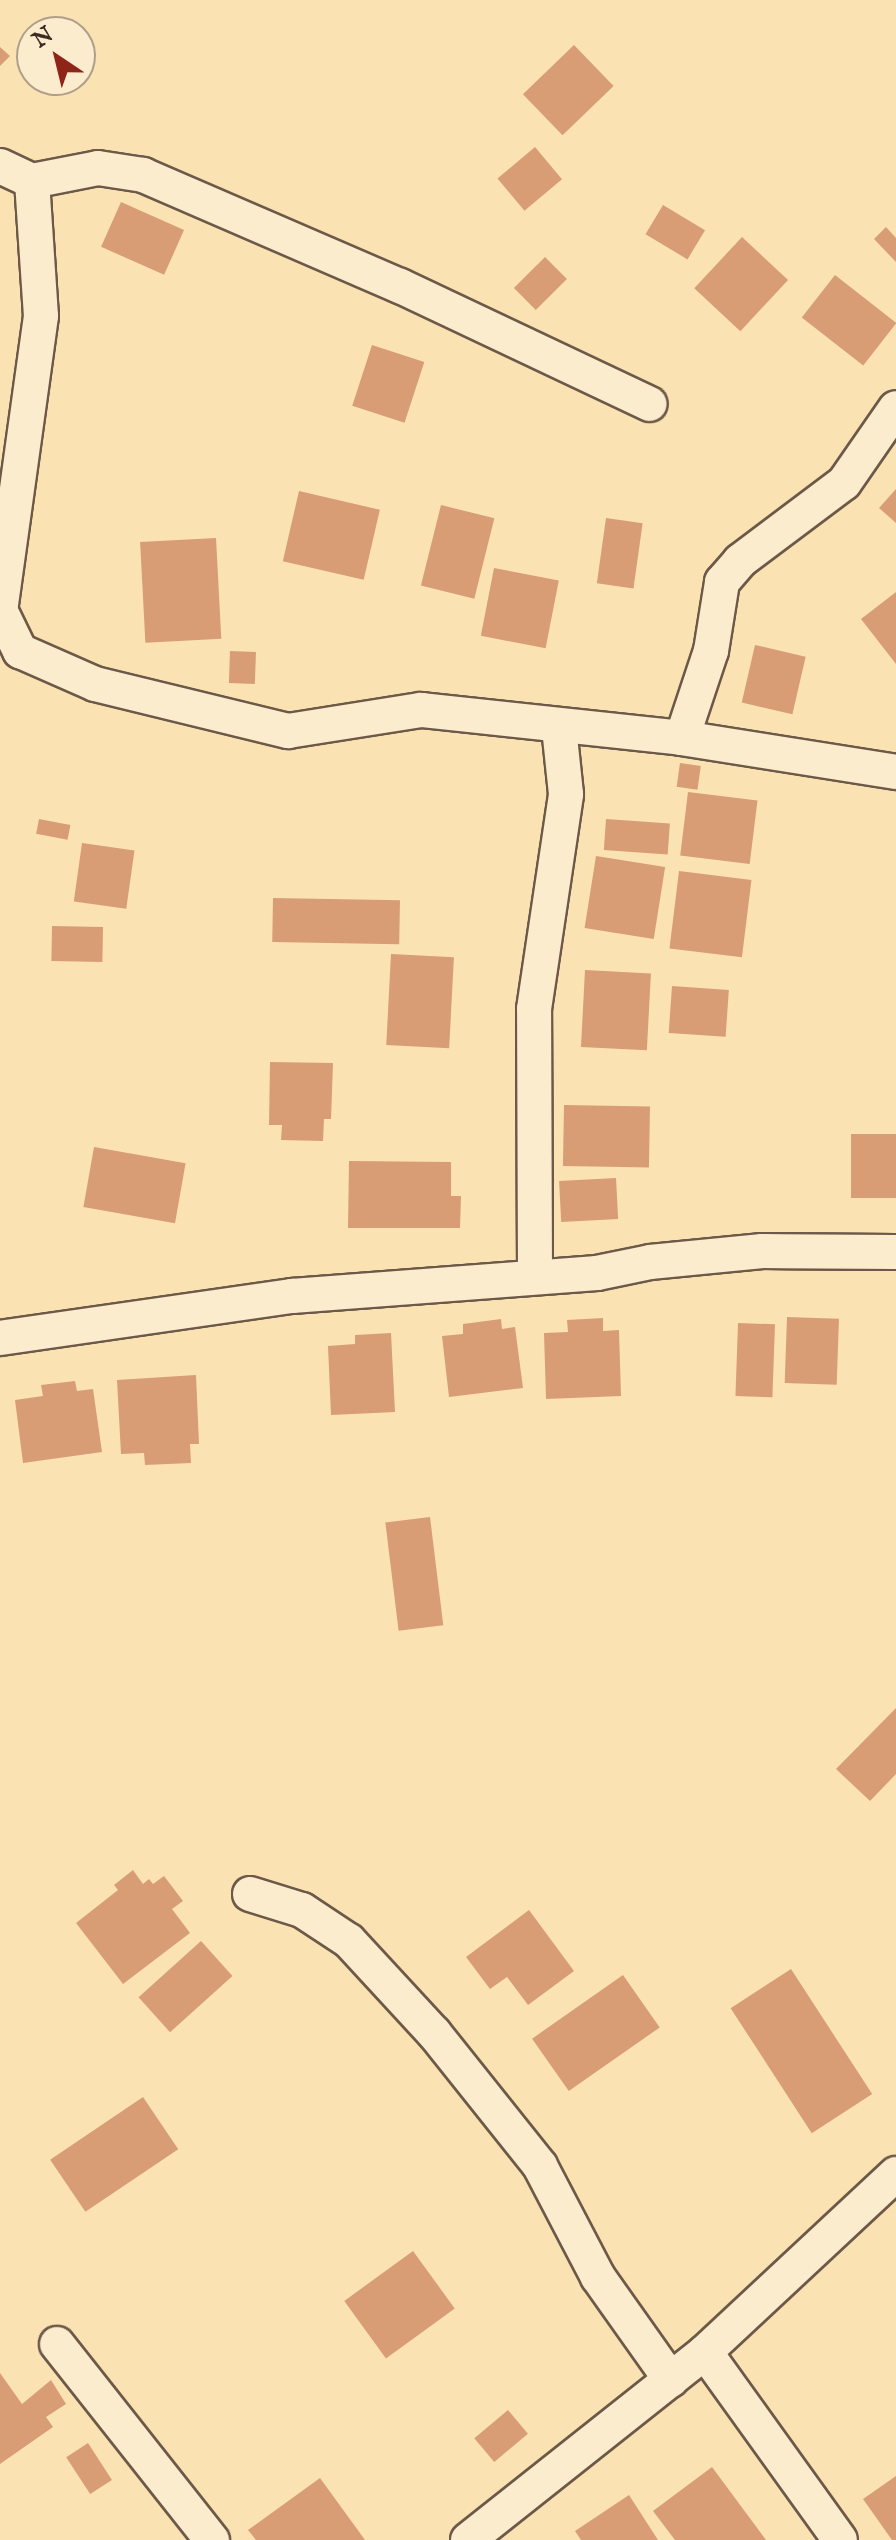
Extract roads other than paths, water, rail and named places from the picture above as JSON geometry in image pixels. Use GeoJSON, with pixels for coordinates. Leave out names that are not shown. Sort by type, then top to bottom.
{"type":"FeatureCollection","features":[{"type":"Feature","properties":{"kind":"street"},"geometry":{"type":"LineString","coordinates":[[0,166],[32,181],[98,168],[143,175],[400,286],[650,404]]}},
{"type":"Feature","properties":{"kind":"street"},"geometry":{"type":"LineString","coordinates":[[32,181],[41,316],[0,610],[20,651],[95,684],[288,731],[421,710],[682,738],[896,772]]}},
{"type":"Feature","properties":{"kind":"street"},"geometry":{"type":"LineString","coordinates":[[682,738],[711,651],[722,582],[740,561],[844,483],[896,408]]}},
{"type":"Feature","properties":{"kind":"street"},"geometry":{"type":"LineString","coordinates":[[535,1276],[534,1009],[566,794],[559,727]]}},
{"type":"Feature","properties":{"kind":"street"},"geometry":{"type":"LineString","coordinates":[[0,1338],[292,1296],[597,1273],[650,1262],[762,1251],[896,1252]]}},
{"type":"Feature","properties":{"kind":"street"},"geometry":{"type":"LineString","coordinates":[[250,1894],[302,1910],[349,1941],[434,2033],[540,2166],[598,2277],[671,2380]]}},
{"type":"Feature","properties":{"kind":"street"},"geometry":{"type":"LineString","coordinates":[[468,2540],[705,2352],[896,2174]]}},
{"type":"Feature","properties":{"kind":"street"},"geometry":{"type":"LineString","coordinates":[[57,2344],[212,2540]]}},
{"type":"Feature","properties":{"kind":"street"},"geometry":{"type":"LineString","coordinates":[[705,2352],[840,2540]]}}]}
